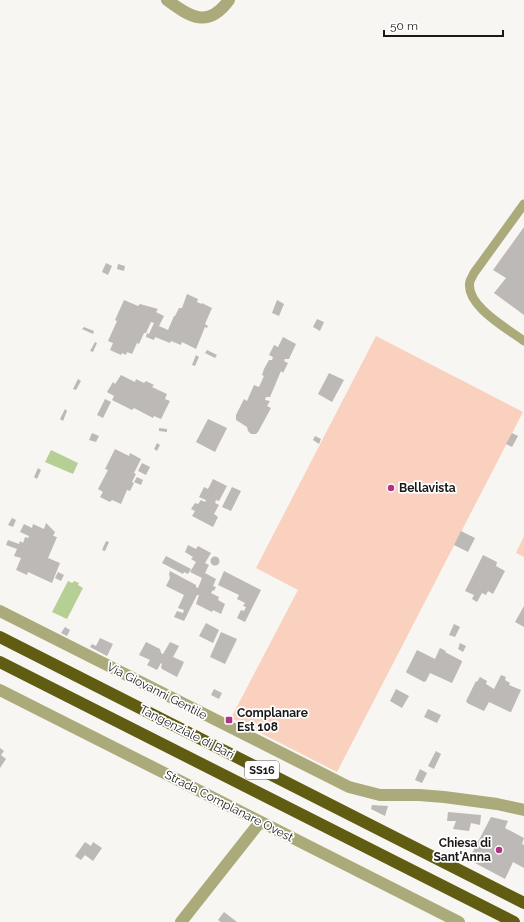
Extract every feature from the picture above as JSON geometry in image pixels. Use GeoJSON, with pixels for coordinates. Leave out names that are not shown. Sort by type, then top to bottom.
{"type":"FeatureCollection","features":[{"type":"Feature","properties":{"kind":"highway","name":"Tangenziale di Bari"},"geometry":{"type":"LineString","coordinates":[[0,637],[524,903]]}},
{"type":"Feature","properties":{"kind":"highway","name":"Tangenziale di Bari"},"geometry":{"type":"LineString","coordinates":[[0,662],[514,922]]}},
{"type":"Feature","properties":{"kind":"street"},"geometry":{"type":"LineString","coordinates":[[167,0],[185,13],[195,18],[207,18],[218,13],[229,0]]}},
{"type":"Feature","properties":{"kind":"street","name":"Via Giovanni Gentile"},"geometry":{"type":"LineString","coordinates":[[0,611],[349,787],[380,795],[419,795],[444,797],[497,804],[524,810]]}},
{"type":"Feature","properties":{"kind":"street","name":"Strada Complanare Ovest"},"geometry":{"type":"LineString","coordinates":[[0,690],[459,922]]}},
{"type":"Feature","properties":{"kind":"street"},"geometry":{"type":"LineString","coordinates":[[181,922],[260,822]]}},
{"type":"Feature","properties":{"kind":"lane"},"geometry":{"type":"LineString","coordinates":[[524,204],[474,273],[470,282],[470,292],[476,303],[486,313],[524,341]]}},
{"type":"Feature","properties":{"kind":"shaded area","name":"Bellavista"},"geometry":{"type":"Polygon","coordinates":[[[376,336],[523,412],[337,772],[231,718],[298,590],[256,568],[376,336]]]}},
{"type":"Feature","properties":{"kind":"shaded area"},"geometry":{"type":"Polygon","coordinates":[[[51,450],[78,463],[73,474],[45,462],[51,450]]]}},
{"type":"Feature","properties":{"kind":"shaded area"},"geometry":{"type":"Polygon","coordinates":[[[524,536],[524,557],[516,553],[524,536]]]}},
{"type":"Feature","properties":{"kind":"shaded area"},"geometry":{"type":"Polygon","coordinates":[[[68,581],[72,583],[74,581],[79,583],[78,585],[83,588],[67,619],[52,612],[68,581]]]}},
{"type":"Feature","properties":{"kind":"building"},"geometry":{"type":"Polygon","coordinates":[[[524,227],[524,315],[494,293],[506,278],[493,270],[524,227]]]}},
{"type":"Feature","properties":{"kind":"building"},"geometry":{"type":"Polygon","coordinates":[[[106,263],[112,266],[108,275],[102,272],[106,263]]]}},
{"type":"Feature","properties":{"kind":"building"},"geometry":{"type":"Polygon","coordinates":[[[118,264],[125,266],[124,271],[117,269],[118,264]]]}},
{"type":"Feature","properties":{"kind":"building"},"geometry":{"type":"Polygon","coordinates":[[[187,294],[198,299],[197,302],[212,308],[205,324],[208,326],[207,328],[205,327],[196,349],[182,342],[181,345],[171,341],[170,343],[155,337],[154,340],[146,337],[154,323],[151,322],[139,344],[137,343],[132,354],[127,352],[126,355],[122,353],[121,355],[110,350],[113,343],[108,341],[124,300],[138,306],[140,304],[158,309],[156,312],[164,316],[159,326],[168,330],[179,308],[182,308],[187,294]]]}},
{"type":"Feature","properties":{"kind":"building"},"geometry":{"type":"Polygon","coordinates":[[[277,300],[284,304],[279,316],[272,313],[277,300]]]}},
{"type":"Feature","properties":{"kind":"building"},"geometry":{"type":"Polygon","coordinates":[[[317,319],[324,322],[320,331],[313,327],[317,319]]]}},
{"type":"Feature","properties":{"kind":"building"},"geometry":{"type":"Polygon","coordinates":[[[84,327],[94,331],[93,334],[82,329],[84,327]]]}},
{"type":"Feature","properties":{"kind":"building"},"geometry":{"type":"Polygon","coordinates":[[[283,337],[296,344],[289,359],[285,359],[284,361],[288,363],[283,373],[281,371],[270,397],[266,397],[265,400],[270,401],[267,406],[271,408],[258,432],[256,434],[251,434],[247,427],[236,420],[236,415],[244,399],[247,401],[254,385],[259,387],[264,376],[262,375],[264,369],[269,360],[272,360],[273,357],[269,355],[274,345],[278,347],[283,337]]]}},
{"type":"Feature","properties":{"kind":"building"},"geometry":{"type":"Polygon","coordinates":[[[95,342],[97,343],[93,352],[90,351],[95,342]]]}},
{"type":"Feature","properties":{"kind":"building"},"geometry":{"type":"Polygon","coordinates":[[[207,350],[217,355],[215,358],[205,353],[207,350]]]}},
{"type":"Feature","properties":{"kind":"building"},"geometry":{"type":"Polygon","coordinates":[[[196,355],[199,357],[195,366],[192,365],[196,355]]]}},
{"type":"Feature","properties":{"kind":"building"},"geometry":{"type":"Polygon","coordinates":[[[329,373],[344,380],[332,402],[318,394],[329,373]]]}},
{"type":"Feature","properties":{"kind":"building"},"geometry":{"type":"Polygon","coordinates":[[[121,375],[135,382],[136,379],[144,383],[146,381],[154,385],[152,387],[167,394],[165,399],[170,401],[161,419],[154,416],[153,418],[134,408],[132,410],[112,400],[114,396],[107,392],[113,382],[115,384],[121,375]]]}},
{"type":"Feature","properties":{"kind":"building"},"geometry":{"type":"Polygon","coordinates":[[[78,379],[81,381],[76,390],[73,389],[78,379]]]}},
{"type":"Feature","properties":{"kind":"building"},"geometry":{"type":"Polygon","coordinates":[[[105,399],[111,402],[103,418],[97,415],[105,399]]]}},
{"type":"Feature","properties":{"kind":"building"},"geometry":{"type":"Polygon","coordinates":[[[65,409],[67,411],[63,421],[60,419],[65,409]]]}},
{"type":"Feature","properties":{"kind":"building"},"geometry":{"type":"Polygon","coordinates":[[[208,419],[227,428],[215,452],[196,442],[208,419]]]}},
{"type":"Feature","properties":{"kind":"building"},"geometry":{"type":"Polygon","coordinates":[[[159,428],[167,429],[167,432],[159,431],[159,428]]]}},
{"type":"Feature","properties":{"kind":"building"},"geometry":{"type":"Polygon","coordinates":[[[92,433],[99,436],[96,442],[89,440],[92,433]]]}},
{"type":"Feature","properties":{"kind":"building"},"geometry":{"type":"Polygon","coordinates":[[[512,433],[518,436],[512,447],[506,444],[512,433]]]}},
{"type":"Feature","properties":{"kind":"building"},"geometry":{"type":"Polygon","coordinates":[[[315,436],[321,439],[319,444],[313,440],[315,436]]]}},
{"type":"Feature","properties":{"kind":"building"},"geometry":{"type":"Polygon","coordinates":[[[157,443],[160,445],[157,451],[154,449],[157,443]]]}},
{"type":"Feature","properties":{"kind":"building"},"geometry":{"type":"Polygon","coordinates":[[[115,449],[129,456],[130,453],[141,459],[134,473],[136,474],[132,482],[134,483],[130,491],[127,490],[121,504],[112,500],[110,502],[100,497],[103,492],[98,489],[108,470],[105,469],[115,449]]]}},
{"type":"Feature","properties":{"kind":"building"},"geometry":{"type":"Polygon","coordinates":[[[142,463],[150,467],[146,475],[138,471],[142,463]]]}},
{"type":"Feature","properties":{"kind":"building"},"geometry":{"type":"Polygon","coordinates":[[[38,468],[41,470],[37,479],[34,477],[38,468]]]}},
{"type":"Feature","properties":{"kind":"building"},"geometry":{"type":"Polygon","coordinates":[[[137,477],[143,480],[141,485],[134,482],[137,477]]]}},
{"type":"Feature","properties":{"kind":"building"},"geometry":{"type":"Polygon","coordinates":[[[213,479],[227,486],[219,501],[216,500],[215,503],[219,505],[214,514],[218,517],[213,527],[192,516],[195,511],[191,509],[195,503],[198,504],[201,500],[205,502],[206,500],[199,497],[204,487],[208,489],[213,479]]]}},
{"type":"Feature","properties":{"kind":"building"},"geometry":{"type":"Polygon","coordinates":[[[232,487],[241,491],[231,511],[222,507],[232,487]]]}},
{"type":"Feature","properties":{"kind":"building"},"geometry":{"type":"Polygon","coordinates":[[[12,518],[16,520],[13,527],[8,525],[12,518]]]}},
{"type":"Feature","properties":{"kind":"building"},"geometry":{"type":"Polygon","coordinates":[[[46,523],[55,532],[53,536],[57,537],[48,558],[60,563],[52,583],[28,572],[27,575],[16,570],[21,558],[14,556],[17,549],[6,545],[8,540],[19,544],[20,541],[23,543],[25,537],[28,538],[29,536],[20,532],[24,524],[32,528],[33,524],[44,529],[46,523]]]}},
{"type":"Feature","properties":{"kind":"building"},"geometry":{"type":"Polygon","coordinates":[[[461,531],[475,538],[468,552],[454,545],[461,531]]]}},
{"type":"Feature","properties":{"kind":"building"},"geometry":{"type":"Polygon","coordinates":[[[106,541],[109,542],[105,551],[102,550],[106,541]]]}},
{"type":"Feature","properties":{"kind":"building"},"geometry":{"type":"Polygon","coordinates":[[[188,545],[196,549],[198,546],[211,553],[205,563],[209,565],[205,573],[216,579],[213,586],[216,587],[211,593],[219,597],[218,600],[225,604],[221,614],[213,610],[212,612],[196,604],[199,595],[197,595],[184,621],[174,617],[177,611],[183,613],[184,610],[178,608],[184,595],[166,586],[170,578],[170,571],[196,585],[198,588],[202,578],[190,572],[196,562],[191,559],[193,557],[185,552],[188,545]]]}},
{"type":"Feature","properties":{"kind":"building"},"geometry":{"type":"Polygon","coordinates":[[[483,555],[497,562],[496,566],[505,571],[493,594],[488,591],[486,595],[482,593],[477,602],[472,599],[474,595],[465,591],[483,555]]]}},
{"type":"Feature","properties":{"kind":"building"},"geometry":{"type":"Polygon","coordinates":[[[166,556],[191,569],[188,574],[184,572],[183,574],[162,563],[166,556]]]}},
{"type":"Feature","properties":{"kind":"building"},"geometry":{"type":"Polygon","coordinates":[[[213,557],[217,557],[219,561],[217,565],[213,565],[211,563],[211,559],[213,557]]]}},
{"type":"Feature","properties":{"kind":"building"},"geometry":{"type":"Polygon","coordinates":[[[224,571],[261,590],[245,622],[237,618],[241,610],[244,611],[246,607],[243,606],[245,603],[237,599],[239,595],[218,585],[224,571]]]}},
{"type":"Feature","properties":{"kind":"building"},"geometry":{"type":"Polygon","coordinates":[[[58,572],[64,575],[61,581],[55,578],[58,572]]]}},
{"type":"Feature","properties":{"kind":"building"},"geometry":{"type":"Polygon","coordinates":[[[524,606],[524,627],[515,622],[524,606]]]}},
{"type":"Feature","properties":{"kind":"building"},"geometry":{"type":"Polygon","coordinates":[[[206,623],[219,630],[213,643],[199,636],[206,623]]]}},
{"type":"Feature","properties":{"kind":"building"},"geometry":{"type":"Polygon","coordinates":[[[454,624],[460,627],[455,637],[449,635],[454,624]]]}},
{"type":"Feature","properties":{"kind":"building"},"geometry":{"type":"Polygon","coordinates":[[[65,627],[70,630],[67,636],[61,633],[65,627]]]}},
{"type":"Feature","properties":{"kind":"building"},"geometry":{"type":"Polygon","coordinates":[[[221,632],[237,639],[225,664],[210,657],[221,632]]]}},
{"type":"Feature","properties":{"kind":"building"},"geometry":{"type":"Polygon","coordinates":[[[100,638],[113,644],[107,656],[90,647],[92,644],[96,646],[100,638]]]}},
{"type":"Feature","properties":{"kind":"building"},"geometry":{"type":"Polygon","coordinates":[[[146,642],[160,649],[161,653],[163,654],[170,642],[179,646],[173,657],[184,662],[177,677],[162,669],[161,663],[157,670],[147,665],[150,660],[139,655],[146,642]]]}},
{"type":"Feature","properties":{"kind":"building"},"geometry":{"type":"Polygon","coordinates":[[[460,643],[466,646],[463,652],[458,649],[460,643]]]}},
{"type":"Feature","properties":{"kind":"building"},"geometry":{"type":"Polygon","coordinates":[[[440,648],[462,661],[452,683],[430,673],[424,682],[406,672],[417,650],[435,659],[440,648]]]}},
{"type":"Feature","properties":{"kind":"building"},"geometry":{"type":"Polygon","coordinates":[[[501,675],[506,677],[505,680],[510,683],[509,685],[521,690],[511,712],[489,702],[484,711],[467,703],[466,701],[476,681],[477,682],[480,677],[487,681],[486,684],[494,689],[501,675]]]}},
{"type":"Feature","properties":{"kind":"building"},"geometry":{"type":"Polygon","coordinates":[[[214,689],[222,693],[219,699],[211,695],[214,689]]]}},
{"type":"Feature","properties":{"kind":"building"},"geometry":{"type":"Polygon","coordinates":[[[396,689],[409,696],[402,708],[390,701],[396,689]]]}},
{"type":"Feature","properties":{"kind":"building"},"geometry":{"type":"Polygon","coordinates":[[[428,709],[441,715],[437,723],[424,717],[428,709]]]}},
{"type":"Feature","properties":{"kind":"building"},"geometry":{"type":"Polygon","coordinates":[[[0,748],[4,751],[1,755],[6,759],[0,768],[0,748]]]}},
{"type":"Feature","properties":{"kind":"building"},"geometry":{"type":"Polygon","coordinates":[[[436,751],[441,754],[434,769],[428,766],[436,751]]]}},
{"type":"Feature","properties":{"kind":"building"},"geometry":{"type":"Polygon","coordinates":[[[420,769],[427,773],[422,783],[415,780],[420,769]]]}},
{"type":"Feature","properties":{"kind":"building"},"geometry":{"type":"Polygon","coordinates":[[[372,805],[388,806],[385,816],[371,809],[372,805]]]}},
{"type":"Feature","properties":{"kind":"building"},"geometry":{"type":"Polygon","coordinates":[[[448,812],[481,815],[480,825],[471,823],[469,831],[453,829],[456,821],[447,821],[448,812]]]}},
{"type":"Feature","properties":{"kind":"building","name":"Chiesa di Sant'Anna"},"geometry":{"type":"Polygon","coordinates":[[[491,817],[508,821],[505,828],[524,838],[522,844],[524,845],[524,868],[513,862],[505,879],[460,855],[462,850],[471,855],[491,817]]]}},
{"type":"Feature","properties":{"kind":"building"},"geometry":{"type":"Polygon","coordinates":[[[85,842],[91,846],[93,842],[102,848],[93,861],[85,855],[81,860],[75,856],[85,842]]]}},
{"type":"Feature","properties":{"kind":"building"},"geometry":{"type":"Polygon","coordinates":[[[224,912],[237,922],[221,922],[218,920],[224,912]]]}},
{"type":"Feature","properties":{"kind":"place","name":"Bellavista"},"geometry":{"type":"Point","coordinates":[391,488]}},
{"type":"Feature","properties":{"kind":"place","name":"Complanare Est 108"},"geometry":{"type":"Point","coordinates":[229,720]}},
{"type":"Feature","properties":{"kind":"place","name":"Chiesa di Sant'Anna"},"geometry":{"type":"Point","coordinates":[499,850]}}]}
